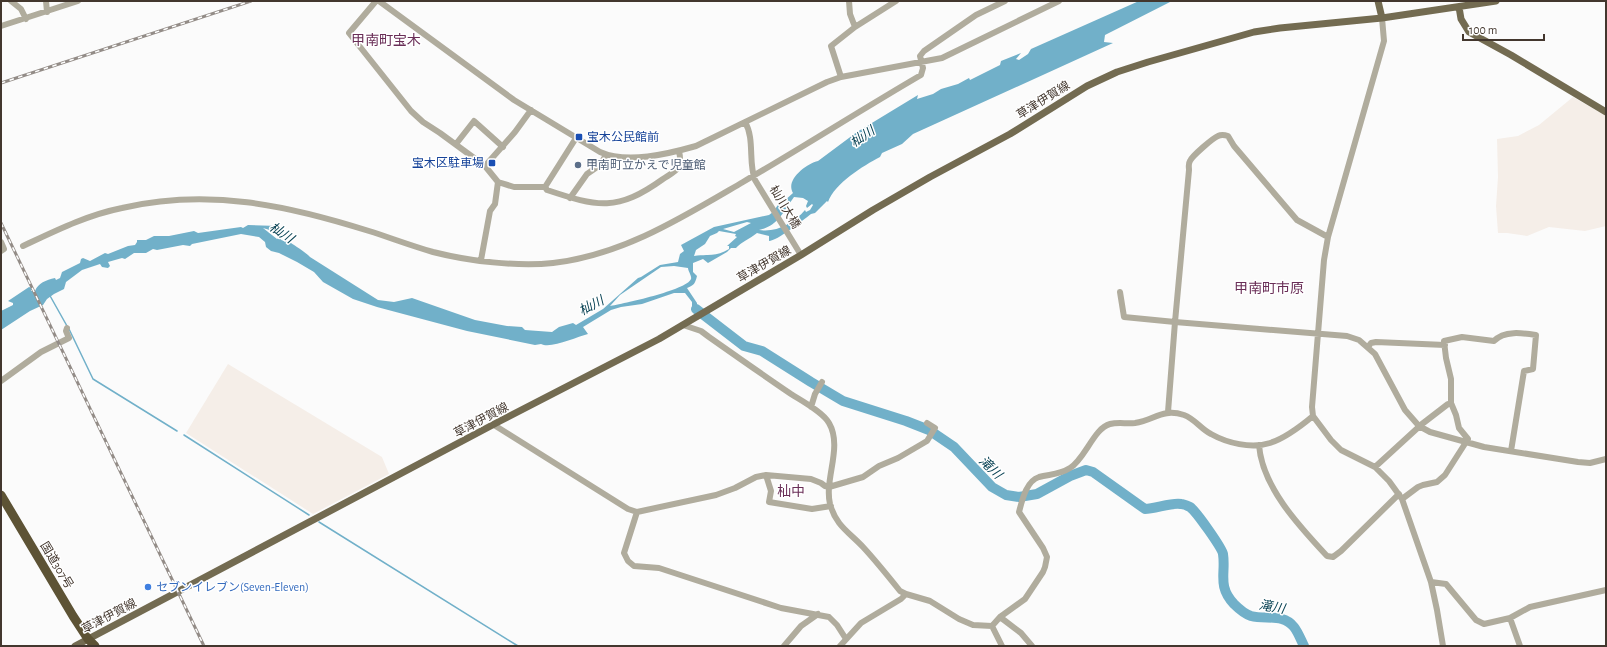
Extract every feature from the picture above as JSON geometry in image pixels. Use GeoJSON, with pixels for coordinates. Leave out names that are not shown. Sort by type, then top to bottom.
{"type":"FeatureCollection","features":[{"type":"Feature","properties":{"kind":"highway","name":"国道307号"},"geometry":{"type":"LineString","coordinates":[[1,494],[88,639],[95,646]]}},
{"type":"Feature","properties":{"kind":"main road","name":"草津伊賀線"},"geometry":{"type":"LineString","coordinates":[[75,646],[693,320],[801,255],[829,236],[930,177],[1010,134],[1087,86],[1117,72],[1254,32],[1382,18],[1496,1]]}},
{"type":"Feature","properties":{"kind":"main road"},"geometry":{"type":"LineString","coordinates":[[1378,3],[1382,18]]}},
{"type":"Feature","properties":{"kind":"main road"},"geometry":{"type":"LineString","coordinates":[[1459,7],[1461,19],[1469,32],[1511,55],[1606,112]]}},
{"type":"Feature","properties":{"kind":"street"},"geometry":{"type":"LineString","coordinates":[[11,1],[21,9],[26,19]]}},
{"type":"Feature","properties":{"kind":"street"},"geometry":{"type":"LineString","coordinates":[[46,1],[47,12]]}},
{"type":"Feature","properties":{"kind":"street"},"geometry":{"type":"LineString","coordinates":[[1,26],[78,1]]}},
{"type":"Feature","properties":{"kind":"street"},"geometry":{"type":"LineString","coordinates":[[376,1],[349,33],[411,111],[427,125],[456,144],[485,166],[498,182],[514,187],[545,187],[547,190],[570,198],[589,202],[604,203],[631,199],[650,188],[680,166],[682,162],[679,151]]}},
{"type":"Feature","properties":{"kind":"street"},"geometry":{"type":"LineString","coordinates":[[379,1],[487,81],[531,110],[606,155],[627,158],[679,151],[696,146],[827,82],[841,77],[942,58],[1059,1]]}},
{"type":"Feature","properties":{"kind":"street"},"geometry":{"type":"LineString","coordinates":[[849,1],[850,14],[855,28]]}},
{"type":"Feature","properties":{"kind":"street"},"geometry":{"type":"LineString","coordinates":[[841,77],[830,46],[896,1]]}},
{"type":"Feature","properties":{"kind":"street"},"geometry":{"type":"LineString","coordinates":[[23,246],[88,218],[122,208],[176,200],[220,199],[238,200],[305,213],[351,225],[433,252],[480,260],[543,264],[571,260],[607,252],[656,231],[754,178],[921,75],[922,62],[920,56],[924,51],[976,15],[1005,1]]}},
{"type":"Feature","properties":{"kind":"street"},"geometry":{"type":"LineString","coordinates":[[1382,18],[1384,41],[1328,236],[1324,260],[1312,396],[1313,416],[1331,440],[1341,450],[1368,462],[1375,467],[1400,497],[1431,582],[1443,646]]}},
{"type":"Feature","properties":{"kind":"street"},"geometry":{"type":"LineString","coordinates":[[485,166],[503,146],[531,110]]}},
{"type":"Feature","properties":{"kind":"street"},"geometry":{"type":"LineString","coordinates":[[456,144],[474,121],[503,146]]}},
{"type":"Feature","properties":{"kind":"street"},"geometry":{"type":"LineString","coordinates":[[745,122],[748,128],[754,178]]}},
{"type":"Feature","properties":{"kind":"street"},"geometry":{"type":"LineString","coordinates":[[1168,412],[1189,170],[1188,165],[1190,160],[1218,136],[1228,136],[1234,146],[1297,220],[1328,236]]}},
{"type":"Feature","properties":{"kind":"street"},"geometry":{"type":"LineString","coordinates":[[545,187],[576,138]]}},
{"type":"Feature","properties":{"kind":"street"},"geometry":{"type":"LineString","coordinates":[[570,198],[587,174],[600,166],[606,155]]}},
{"type":"Feature","properties":{"kind":"street","name":"杣川大橋"},"geometry":{"type":"LineString","coordinates":[[754,178],[801,255]]}},
{"type":"Feature","properties":{"kind":"street"},"geometry":{"type":"LineString","coordinates":[[480,260],[490,211],[495,204],[498,182]]}},
{"type":"Feature","properties":{"kind":"street"},"geometry":{"type":"LineString","coordinates":[[1,242],[4,249],[1,251]]}},
{"type":"Feature","properties":{"kind":"street"},"geometry":{"type":"LineString","coordinates":[[1120,292],[1124,317],[1347,336],[1359,340],[1375,354],[1383,366],[1405,410],[1419,426],[1430,432],[1484,447],[1578,462],[1590,463],[1606,459]]}},
{"type":"Feature","properties":{"kind":"street"},"geometry":{"type":"LineString","coordinates":[[683,325],[709,336],[811,407],[827,420],[833,431],[833,456],[829,487],[831,506],[846,532],[862,546],[900,591],[930,600],[959,620],[973,625],[992,626]]}},
{"type":"Feature","properties":{"kind":"street"},"geometry":{"type":"LineString","coordinates":[[1,381],[41,352],[69,338],[66,332],[67,328]]}},
{"type":"Feature","properties":{"kind":"street"},"geometry":{"type":"LineString","coordinates":[[1259,445],[1259,452],[1270,484],[1298,522],[1327,556],[1333,557],[1400,497],[1423,485],[1440,480],[1468,439],[1459,428],[1451,403],[1451,379],[1444,341],[1456,337],[1494,341],[1512,333],[1536,335],[1533,369],[1524,371],[1512,451]]}},
{"type":"Feature","properties":{"kind":"street"},"geometry":{"type":"LineString","coordinates":[[1368,347],[1371,343],[1376,342],[1445,345]]}},
{"type":"Feature","properties":{"kind":"street"},"geometry":{"type":"LineString","coordinates":[[811,407],[815,394],[821,384]]}},
{"type":"Feature","properties":{"kind":"street"},"geometry":{"type":"LineString","coordinates":[[1375,467],[1419,426],[1451,403]]}},
{"type":"Feature","properties":{"kind":"street"},"geometry":{"type":"LineString","coordinates":[[992,626],[1000,617],[1025,599],[1045,567],[1047,557],[1043,548],[1019,512],[1031,481],[1038,477],[1057,474],[1072,467],[1102,428],[1110,424],[1144,421],[1168,412],[1184,416],[1195,421],[1209,433],[1222,440],[1234,443],[1259,445],[1270,443],[1283,437],[1300,427],[1313,416]]}},
{"type":"Feature","properties":{"kind":"street"},"geometry":{"type":"LineString","coordinates":[[494,425],[628,509],[638,512],[716,495],[735,488],[756,477],[766,475],[811,479],[821,482],[829,487],[863,477],[879,466],[898,458],[929,439],[935,428],[927,423]]}},
{"type":"Feature","properties":{"kind":"street"},"geometry":{"type":"LineString","coordinates":[[766,475],[771,492],[769,502],[812,509],[831,506]]}},
{"type":"Feature","properties":{"kind":"street"},"geometry":{"type":"LineString","coordinates":[[638,512],[624,553],[628,561],[634,566],[659,568],[782,608],[829,617],[837,625],[846,639]]}},
{"type":"Feature","properties":{"kind":"street"},"geometry":{"type":"LineString","coordinates":[[1431,582],[1433,581],[1446,584],[1479,623],[1490,623],[1510,618],[1530,607],[1606,590]]}},
{"type":"Feature","properties":{"kind":"street"},"geometry":{"type":"LineString","coordinates":[[840,646],[862,623],[901,600],[906,594]]}},
{"type":"Feature","properties":{"kind":"street"},"geometry":{"type":"LineString","coordinates":[[784,646],[801,626],[818,614]]}},
{"type":"Feature","properties":{"kind":"street"},"geometry":{"type":"LineString","coordinates":[[1000,617],[1021,633],[1032,646]]}},
{"type":"Feature","properties":{"kind":"street"},"geometry":{"type":"LineString","coordinates":[[1510,618],[1520,646]]}},
{"type":"Feature","properties":{"kind":"street"},"geometry":{"type":"LineString","coordinates":[[992,626],[1002,646]]}},
{"type":"Feature","properties":{"kind":"shaded area"},"geometry":{"type":"Polygon","coordinates":[[[1573,97],[1606,116],[1606,226],[1585,231],[1549,227],[1527,236],[1498,233],[1496,206],[1498,177],[1497,139],[1518,136],[1539,125],[1573,97]]]}},
{"type":"Feature","properties":{"kind":"shaded area"},"geometry":{"type":"Polygon","coordinates":[[[228,364],[382,457],[389,474],[313,514],[186,433],[228,364]]]}},
{"type":"Feature","properties":{"kind":"water","name":"杣川"},"geometry":{"type":"Polygon","coordinates":[[[1139,1],[1172,1],[1105,35],[1104,42],[1113,43],[913,134],[902,144],[882,153],[880,157],[850,176],[837,188],[828,202],[827,201],[815,213],[811,214],[778,238],[769,241],[769,236],[757,233],[736,248],[731,248],[708,263],[703,259],[693,263],[693,272],[697,276],[696,281],[687,288],[697,303],[697,308],[709,317],[704,317],[692,308],[692,302],[685,293],[674,293],[642,304],[611,310],[583,327],[588,334],[557,344],[535,345],[467,331],[377,307],[353,299],[323,282],[314,272],[297,262],[279,253],[271,251],[266,247],[265,242],[259,237],[241,234],[192,244],[190,246],[183,245],[157,250],[153,249],[146,253],[134,253],[125,259],[122,258],[108,262],[110,266],[108,268],[102,267],[100,264],[82,270],[66,282],[64,289],[47,299],[43,305],[30,311],[1,330],[1,311],[13,305],[13,303],[8,301],[29,287],[32,288],[31,291],[35,291],[43,282],[60,278],[62,272],[80,263],[81,259],[83,258],[90,261],[105,253],[108,254],[128,246],[135,245],[137,240],[146,240],[154,236],[169,236],[194,231],[198,233],[241,227],[243,228],[248,225],[278,226],[281,232],[284,232],[283,234],[263,228],[277,239],[279,238],[283,241],[291,243],[310,257],[378,300],[394,302],[412,298],[475,320],[507,326],[522,327],[525,330],[552,332],[559,327],[573,323],[576,325],[603,309],[638,278],[660,265],[678,262],[680,254],[684,251],[681,245],[714,227],[769,215],[780,202],[783,202],[793,193],[791,188],[792,183],[798,173],[808,165],[818,161],[857,132],[918,95],[917,99],[958,84],[969,78],[970,80],[1000,65],[1001,61],[1021,53],[1016,59],[1019,60],[1028,54],[1031,49],[1139,1]],[[794,197],[776,222],[759,230],[772,230],[784,226],[796,219],[805,210],[806,212],[810,210],[813,205],[812,204],[807,208],[806,206],[808,201],[803,198],[794,197]],[[747,222],[723,229],[734,232],[751,223],[747,222]],[[719,231],[710,236],[705,244],[696,250],[694,256],[724,252],[729,249],[729,246],[727,246],[737,237],[735,236],[736,234],[719,231]],[[674,266],[661,267],[620,295],[610,306],[667,292],[678,288],[691,279],[688,268],[674,266]]]}},
{"type":"Feature","properties":{"kind":"waterway"},"geometry":{"type":"LineString","coordinates":[[49,294],[67,326]]}},
{"type":"Feature","properties":{"kind":"waterway","name":"滝川"},"geometry":{"type":"LineString","coordinates":[[696,309],[744,346],[762,351],[843,401],[929,430],[954,447],[992,487],[1006,495],[1019,497],[1037,494],[1070,476],[1086,470],[1093,472],[1145,509],[1177,504],[1183,504],[1190,507],[1203,522],[1222,550],[1224,561],[1224,585],[1234,604],[1251,616],[1280,618],[1285,620],[1295,629],[1304,646]]}},
{"type":"Feature","properties":{"kind":"waterway"},"geometry":{"type":"LineString","coordinates":[[69,329],[93,379],[177,431]]}},
{"type":"Feature","properties":{"kind":"waterway"},"geometry":{"type":"LineString","coordinates":[[184,435],[309,515]]}},
{"type":"Feature","properties":{"kind":"waterway"},"geometry":{"type":"LineString","coordinates":[[319,522],[518,646]]}},
{"type":"Feature","properties":{"kind":"railway"},"geometry":{"type":"LineString","coordinates":[[1,83],[251,1]]}},
{"type":"Feature","properties":{"kind":"railway"},"geometry":{"type":"LineString","coordinates":[[1,223],[204,646]]}},
{"type":"Feature","properties":{"kind":"place","name":"宝木公民館前"},"geometry":{"type":"Point","coordinates":[579,137]}},
{"type":"Feature","properties":{"kind":"place","name":"宝木区駐車場"},"geometry":{"type":"Point","coordinates":[492,163]}},
{"type":"Feature","properties":{"kind":"place","name":"甲南町立かえで児童館"},"geometry":{"type":"Point","coordinates":[578,165]}},
{"type":"Feature","properties":{"kind":"place","name":"セブンイレブン(Seven-Eleven)"},"geometry":{"type":"Point","coordinates":[148,587]}},
{"type":"Feature","properties":{"kind":"district","name":"甲南町宝木"},"geometry":{"type":"Point","coordinates":[386,40]}},
{"type":"Feature","properties":{"kind":"district","name":"甲南町市原"},"geometry":{"type":"Point","coordinates":[1269,288]}},
{"type":"Feature","properties":{"kind":"district","name":"杣中"},"geometry":{"type":"Point","coordinates":[791,491]}}]}
